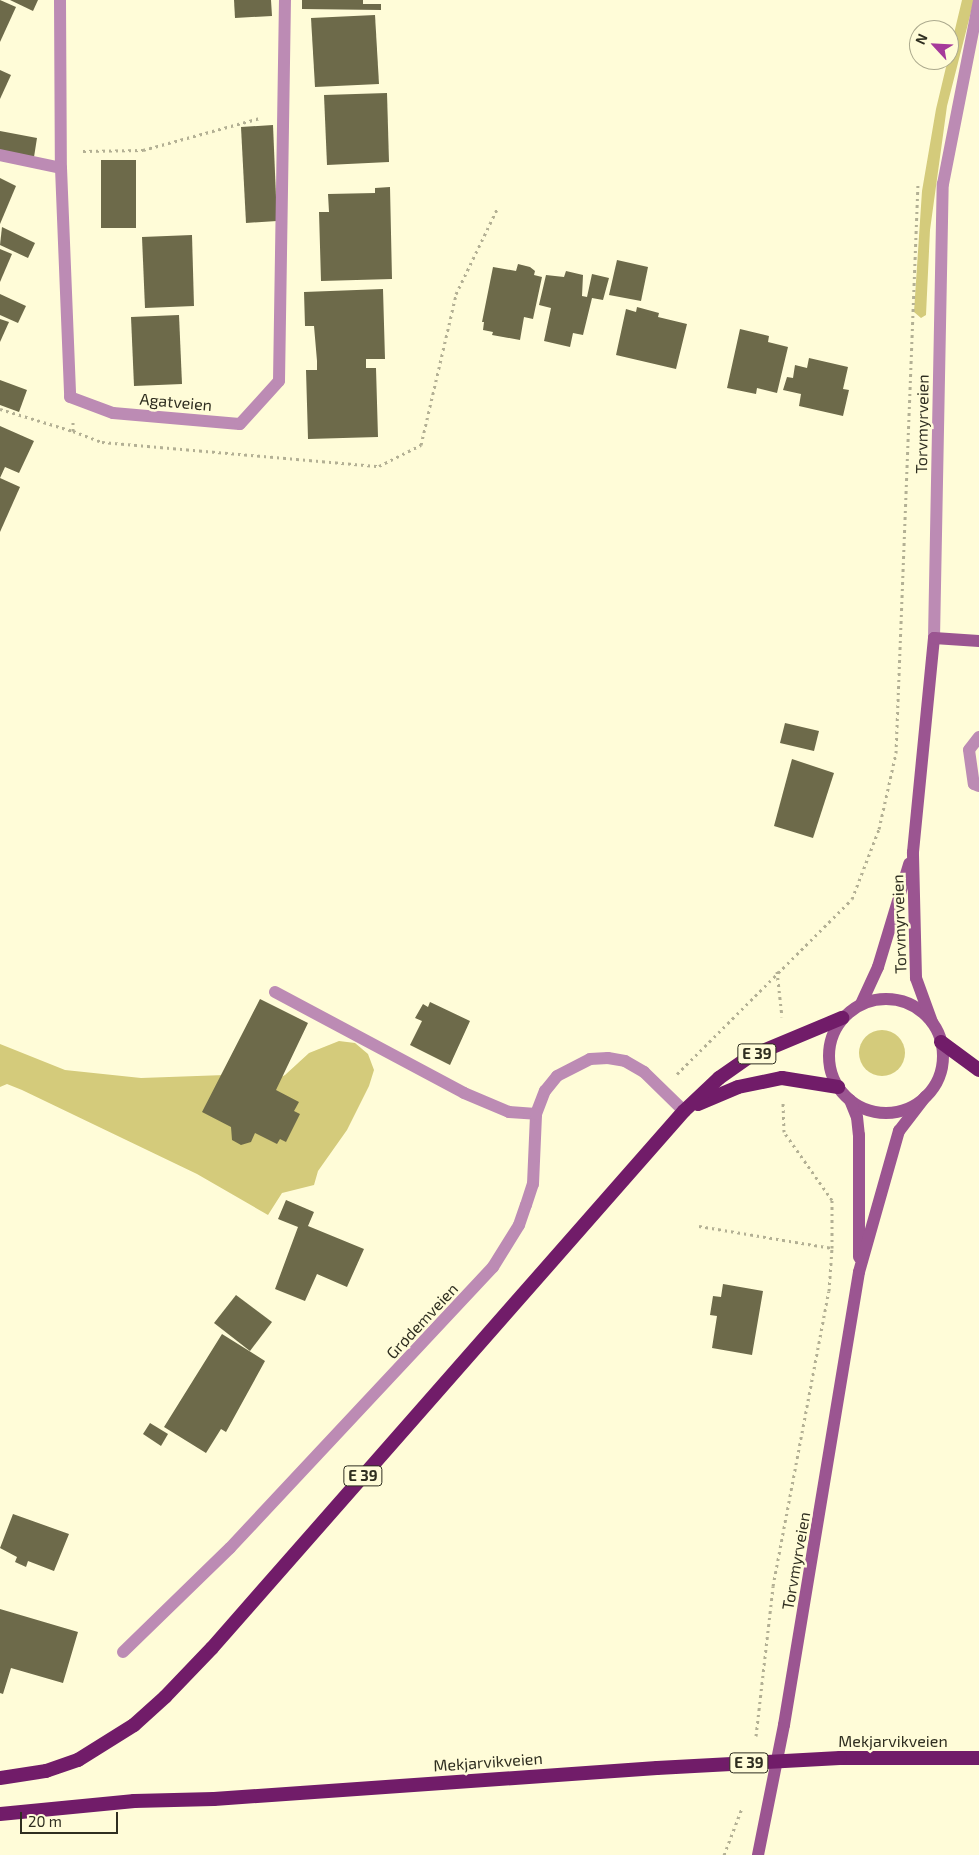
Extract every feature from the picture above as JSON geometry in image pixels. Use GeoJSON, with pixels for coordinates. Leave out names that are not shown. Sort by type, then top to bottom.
{"type":"FeatureCollection","features":[{"type":"Feature","properties":{"kind":"highway","name":"E 39"},"geometry":{"type":"LineString","coordinates":[[0,1778],[46,1771],[78,1760],[134,1725],[165,1698],[212,1648],[684,1112],[719,1078],[751,1056],[842,1018]]}},
{"type":"Feature","properties":{"kind":"highway"},"geometry":{"type":"LineString","coordinates":[[941,1042],[979,1070]]}},
{"type":"Feature","properties":{"kind":"highway","name":"E 39"},"geometry":{"type":"LineString","coordinates":[[684,1112],[715,1095],[761,1082],[798,1079],[838,1086]]}},
{"type":"Feature","properties":{"kind":"highway","name":"Mekjarvikveien"},"geometry":{"type":"LineString","coordinates":[[0,1814],[134,1801],[214,1799],[657,1768],[840,1758],[979,1758]]}},
{"type":"Feature","properties":{"kind":"main road"},"geometry":{"type":"LineString","coordinates":[[934,638],[979,641]]}},
{"type":"Feature","properties":{"kind":"main road","name":"Torvmyrveien"},"geometry":{"type":"LineString","coordinates":[[932,1022],[916,978],[913,852],[934,638]]}},
{"type":"Feature","properties":{"kind":"main road","name":"Torvmyrveien"},"geometry":{"type":"LineString","coordinates":[[861,1004],[878,967],[913,852]]}},
{"type":"Feature","properties":{"kind":"main road"},"geometry":{"type":"LineString","coordinates":[[892,999],[921,1011],[932,1022],[941,1042],[943,1062],[938,1080],[926,1096],[896,1112],[872,1110],[850,1100],[838,1086],[830,1070],[829,1052],[833,1034],[842,1018],[861,1004],[892,999]]}},
{"type":"Feature","properties":{"kind":"main road","name":"Torvmyrveien"},"geometry":{"type":"LineString","coordinates":[[758,1855],[786,1716],[859,1272],[899,1131],[926,1096]]}},
{"type":"Feature","properties":{"kind":"main road","name":"Torvmyrveien"},"geometry":{"type":"LineString","coordinates":[[850,1100],[857,1117],[859,1135],[859,1272]]}},
{"type":"Feature","properties":{"kind":"street"},"geometry":{"type":"LineString","coordinates":[[60,0],[62,168],[70,397]]}},
{"type":"Feature","properties":{"kind":"street","name":"Agatveien"},"geometry":{"type":"LineString","coordinates":[[70,397],[112,413],[240,424],[279,382],[285,114],[285,0]]}},
{"type":"Feature","properties":{"kind":"street","name":"Torvmyrveien"},"geometry":{"type":"LineString","coordinates":[[934,638],[943,184],[979,0]]}},
{"type":"Feature","properties":{"kind":"street"},"geometry":{"type":"LineString","coordinates":[[0,155],[62,168]]}},
{"type":"Feature","properties":{"kind":"street"},"geometry":{"type":"LineString","coordinates":[[979,737],[969,750],[974,784],[979,786]]}},
{"type":"Feature","properties":{"kind":"street"},"geometry":{"type":"LineString","coordinates":[[275,992],[464,1093],[509,1112],[536,1114]]}},
{"type":"Feature","properties":{"kind":"street","name":"Grødemveien"},"geometry":{"type":"LineString","coordinates":[[123,1652],[230,1548],[493,1267],[519,1226],[533,1184],[536,1114],[545,1091],[557,1076],[590,1059],[608,1058],[625,1061],[663,1089],[684,1112]]}},
{"type":"Feature","properties":{"kind":"path"},"geometry":{"type":"LineString","coordinates":[[62,168],[80,152],[143,150],[244,120],[285,114]]}},
{"type":"Feature","properties":{"kind":"path"},"geometry":{"type":"LineString","coordinates":[[0,409],[102,442],[378,466],[421,445],[456,294],[497,209]]}},
{"type":"Feature","properties":{"kind":"path"},"geometry":{"type":"LineString","coordinates":[[70,397],[73,432]]}},
{"type":"Feature","properties":{"kind":"path"},"geometry":{"type":"LineString","coordinates":[[663,1089],[777,971],[852,899],[879,829],[896,753],[904,519]]}},
{"type":"Feature","properties":{"kind":"path"},"geometry":{"type":"LineString","coordinates":[[777,971],[782,1015]]}},
{"type":"Feature","properties":{"kind":"path"},"geometry":{"type":"LineString","coordinates":[[756,1741],[773,1586],[829,1290],[832,1248],[832,1200],[784,1132],[782,1099]]}},
{"type":"Feature","properties":{"kind":"path"},"geometry":{"type":"LineString","coordinates":[[699,1226],[832,1248]]}},
{"type":"Feature","properties":{"kind":"path"},"geometry":{"type":"LineString","coordinates":[[724,1855],[744,1802]]}},
{"type":"Feature","properties":{"kind":"shaded area"},"geometry":{"type":"Polygon","coordinates":[[[962,0],[974,0],[959,59],[959,20],[957,20],[962,0]]]}},
{"type":"Feature","properties":{"kind":"shaded area"},"geometry":{"type":"Polygon","coordinates":[[[945,70],[956,70],[947,106],[930,230],[926,315],[921,318],[914,312],[922,191],[936,109],[945,70]]]}},
{"type":"Feature","properties":{"kind":"shaded area"},"geometry":{"type":"Polygon","coordinates":[[[882,1030],[895,1034],[901,1040],[905,1053],[901,1066],[895,1072],[882,1076],[869,1072],[863,1066],[859,1053],[863,1040],[869,1034],[882,1030]]]}},
{"type":"Feature","properties":{"kind":"shaded area"},"geometry":{"type":"Polygon","coordinates":[[[339,1041],[355,1043],[368,1054],[374,1070],[369,1086],[347,1130],[318,1171],[314,1185],[282,1193],[268,1215],[197,1174],[22,1090],[7,1084],[0,1087],[0,1044],[65,1070],[141,1078],[225,1075],[271,1082],[285,1075],[309,1053],[339,1041]]]}},
{"type":"Feature","properties":{"kind":"building"},"geometry":{"type":"Polygon","coordinates":[[[0,0],[16,7],[0,42],[0,0]]]}},
{"type":"Feature","properties":{"kind":"building"},"geometry":{"type":"Polygon","coordinates":[[[10,0],[38,0],[33,11],[10,0]]]}},
{"type":"Feature","properties":{"kind":"building"},"geometry":{"type":"Polygon","coordinates":[[[234,0],[271,0],[272,16],[235,18],[234,0]]]}},
{"type":"Feature","properties":{"kind":"building"},"geometry":{"type":"Polygon","coordinates":[[[302,0],[363,0],[363,4],[381,4],[381,10],[302,9],[302,0]]]}},
{"type":"Feature","properties":{"kind":"building"},"geometry":{"type":"Polygon","coordinates":[[[375,15],[379,84],[315,87],[311,18],[375,15]]]}},
{"type":"Feature","properties":{"kind":"building"},"geometry":{"type":"Polygon","coordinates":[[[0,70],[11,75],[0,99],[0,70]]]}},
{"type":"Feature","properties":{"kind":"building"},"geometry":{"type":"Polygon","coordinates":[[[387,93],[389,162],[327,165],[324,95],[387,93]]]}},
{"type":"Feature","properties":{"kind":"building"},"geometry":{"type":"Polygon","coordinates":[[[273,125],[277,221],[246,223],[241,127],[273,125]]]}},
{"type":"Feature","properties":{"kind":"building"},"geometry":{"type":"Polygon","coordinates":[[[0,131],[37,138],[34,157],[0,150],[0,131]]]}},
{"type":"Feature","properties":{"kind":"building"},"geometry":{"type":"Polygon","coordinates":[[[101,160],[136,160],[136,228],[101,228],[101,160]]]}},
{"type":"Feature","properties":{"kind":"building"},"geometry":{"type":"Polygon","coordinates":[[[0,178],[16,186],[0,224],[0,178]]]}},
{"type":"Feature","properties":{"kind":"building"},"geometry":{"type":"Polygon","coordinates":[[[390,187],[392,279],[321,281],[319,212],[329,212],[328,194],[375,193],[375,188],[390,187]]]}},
{"type":"Feature","properties":{"kind":"building"},"geometry":{"type":"Polygon","coordinates":[[[2,227],[35,243],[28,258],[0,245],[2,227]]]}},
{"type":"Feature","properties":{"kind":"building"},"geometry":{"type":"Polygon","coordinates":[[[192,235],[194,306],[145,308],[142,237],[192,235]]]}},
{"type":"Feature","properties":{"kind":"building"},"geometry":{"type":"Polygon","coordinates":[[[0,249],[12,254],[0,282],[0,249]]]}},
{"type":"Feature","properties":{"kind":"building"},"geometry":{"type":"Polygon","coordinates":[[[617,260],[648,267],[641,301],[609,295],[617,260]]]}},
{"type":"Feature","properties":{"kind":"building"},"geometry":{"type":"Polygon","coordinates":[[[518,264],[530,267],[535,271],[534,275],[542,277],[533,319],[524,317],[520,340],[492,335],[493,332],[483,330],[484,322],[482,322],[493,267],[516,271],[518,264]]]}},
{"type":"Feature","properties":{"kind":"building"},"geometry":{"type":"Polygon","coordinates":[[[566,271],[583,275],[582,296],[587,297],[592,274],[609,278],[603,300],[592,298],[583,335],[573,333],[570,347],[544,341],[551,308],[539,305],[546,275],[564,277],[566,271]]]}},
{"type":"Feature","properties":{"kind":"building"},"geometry":{"type":"Polygon","coordinates":[[[383,289],[385,359],[366,359],[366,368],[376,368],[378,437],[308,439],[306,370],[317,370],[317,361],[314,326],[305,326],[304,292],[383,289]]]}},
{"type":"Feature","properties":{"kind":"building"},"geometry":{"type":"Polygon","coordinates":[[[0,294],[26,306],[18,323],[0,315],[0,294]]]}},
{"type":"Feature","properties":{"kind":"building"},"geometry":{"type":"Polygon","coordinates":[[[637,307],[659,313],[658,317],[687,324],[676,369],[616,355],[626,309],[636,312],[637,307]]]}},
{"type":"Feature","properties":{"kind":"building"},"geometry":{"type":"Polygon","coordinates":[[[179,315],[182,384],[134,386],[131,317],[179,315]]]}},
{"type":"Feature","properties":{"kind":"building"},"geometry":{"type":"Polygon","coordinates":[[[0,319],[9,322],[0,342],[0,319]]]}},
{"type":"Feature","properties":{"kind":"building"},"geometry":{"type":"Polygon","coordinates":[[[740,329],[769,336],[768,342],[788,347],[777,393],[757,388],[756,394],[727,388],[740,329]]]}},
{"type":"Feature","properties":{"kind":"building"},"geometry":{"type":"Polygon","coordinates":[[[809,358],[848,367],[843,389],[849,390],[843,416],[799,406],[801,394],[783,390],[787,377],[793,378],[795,365],[807,368],[809,358]]]}},
{"type":"Feature","properties":{"kind":"building"},"geometry":{"type":"Polygon","coordinates":[[[0,380],[27,390],[19,412],[0,405],[0,380]]]}},
{"type":"Feature","properties":{"kind":"building"},"geometry":{"type":"Polygon","coordinates":[[[0,426],[34,441],[19,473],[5,467],[0,478],[0,426]]]}},
{"type":"Feature","properties":{"kind":"building"},"geometry":{"type":"Polygon","coordinates":[[[0,478],[20,487],[0,532],[0,478]]]}},
{"type":"Feature","properties":{"kind":"building"},"geometry":{"type":"Polygon","coordinates":[[[785,723],[819,731],[814,751],[780,743],[785,723]]]}},
{"type":"Feature","properties":{"kind":"building"},"geometry":{"type":"Polygon","coordinates":[[[792,759],[834,773],[813,838],[774,826],[792,759]]]}},
{"type":"Feature","properties":{"kind":"building"},"geometry":{"type":"Polygon","coordinates":[[[260,999],[308,1023],[276,1090],[299,1102],[294,1111],[300,1114],[286,1142],[280,1139],[277,1144],[255,1133],[251,1142],[241,1145],[232,1140],[231,1127],[202,1112],[260,999]]]}},
{"type":"Feature","properties":{"kind":"building"},"geometry":{"type":"Polygon","coordinates":[[[430,1002],[470,1021],[450,1065],[410,1045],[422,1021],[415,1018],[423,1004],[428,1007],[430,1002]]]}},
{"type":"Feature","properties":{"kind":"building"},"geometry":{"type":"Polygon","coordinates":[[[286,1200],[314,1212],[308,1226],[364,1249],[347,1287],[317,1274],[305,1301],[275,1289],[298,1227],[278,1219],[286,1200]]]}},
{"type":"Feature","properties":{"kind":"building"},"geometry":{"type":"Polygon","coordinates":[[[723,1284],[763,1291],[752,1355],[712,1348],[717,1316],[710,1315],[713,1296],[721,1297],[723,1284]]]}},
{"type":"Feature","properties":{"kind":"building"},"geometry":{"type":"Polygon","coordinates":[[[236,1295],[272,1322],[250,1351],[214,1323],[236,1295]]]}},
{"type":"Feature","properties":{"kind":"building"},"geometry":{"type":"Polygon","coordinates":[[[222,1334],[265,1361],[226,1432],[221,1429],[206,1453],[164,1427],[222,1334]]]}},
{"type":"Feature","properties":{"kind":"building"},"geometry":{"type":"Polygon","coordinates":[[[150,1423],[168,1434],[161,1446],[143,1434],[150,1423]]]}},
{"type":"Feature","properties":{"kind":"building"},"geometry":{"type":"Polygon","coordinates":[[[13,1514],[69,1534],[54,1571],[28,1561],[26,1567],[15,1562],[17,1557],[0,1548],[13,1514]]]}},
{"type":"Feature","properties":{"kind":"building"},"geometry":{"type":"Polygon","coordinates":[[[0,1609],[78,1632],[63,1683],[11,1668],[3,1694],[0,1693],[0,1609]]]}}]}
